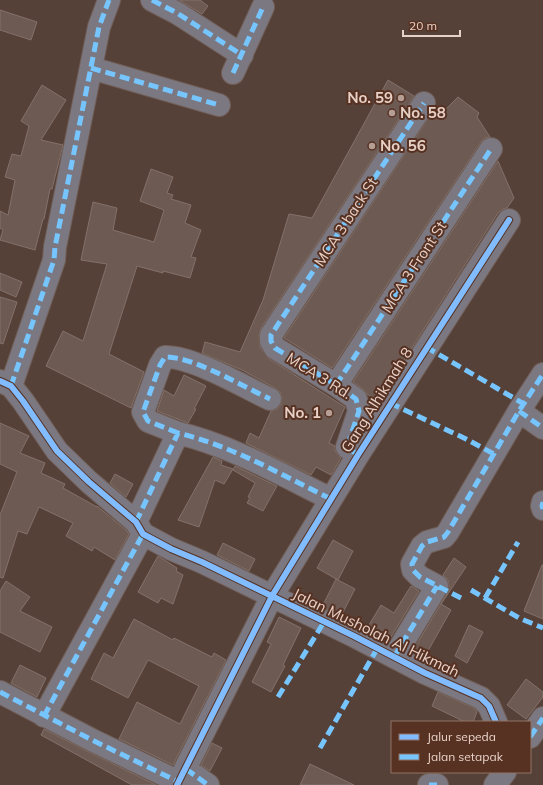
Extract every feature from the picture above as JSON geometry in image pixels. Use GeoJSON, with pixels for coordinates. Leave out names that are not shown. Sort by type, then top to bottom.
{"type":"FeatureCollection","features":[{"type":"Feature","properties":{"kind":"street"},"geometry":{"type":"LineString","coordinates":[[5,384],[54,260],[55,247],[99,27],[109,0]]}},
{"type":"Feature","properties":{"kind":"street"},"geometry":{"type":"LineString","coordinates":[[152,0],[177,13],[238,64],[263,7]]}},
{"type":"Feature","properties":{"kind":"street"},"geometry":{"type":"LineString","coordinates":[[91,68],[219,105]]}},
{"type":"Feature","properties":{"kind":"street","name":"MCA 3 back St"},"geometry":{"type":"LineString","coordinates":[[271,341],[271,335],[424,103]]}},
{"type":"Feature","properties":{"kind":"street","name":"MCA 3 Front St"},"geometry":{"type":"LineString","coordinates":[[336,385],[491,148]]}},
{"type":"Feature","properties":{"kind":"street","name":"Gang Alhikmah 8"},"geometry":{"type":"LineString","coordinates":[[181,779],[272,596],[358,455],[509,220]]}},
{"type":"Feature","properties":{"kind":"street","name":"MCA 3 Rd."},"geometry":{"type":"LineString","coordinates":[[271,341],[275,348],[353,396],[358,405],[359,411],[347,446],[358,455]]}},
{"type":"Feature","properties":{"kind":"street"},"geometry":{"type":"LineString","coordinates":[[270,400],[189,360],[173,356],[165,357],[160,365],[142,412],[148,421],[178,433],[200,438],[246,458],[331,499]]}},
{"type":"Feature","properties":{"kind":"street"},"geometry":{"type":"LineString","coordinates":[[394,657],[437,586],[420,577],[413,570],[412,564],[422,546],[427,542],[444,537],[448,532],[543,374]]}},
{"type":"Feature","properties":{"kind":"street","name":"Jalan Musholah Al Hikmah"},"geometry":{"type":"LineString","coordinates":[[5,384],[23,401],[57,451],[139,528],[171,549],[202,562],[272,596],[425,673],[481,698],[489,706],[496,721]]}},
{"type":"Feature","properties":{"kind":"street"},"geometry":{"type":"LineString","coordinates":[[519,412],[543,428]]}},
{"type":"Feature","properties":{"kind":"street"},"geometry":{"type":"LineString","coordinates":[[44,716],[139,528],[178,433]]}},
{"type":"Feature","properties":{"kind":"street"},"geometry":{"type":"LineString","coordinates":[[543,502],[543,509]]}},
{"type":"Feature","properties":{"kind":"street"},"geometry":{"type":"LineString","coordinates":[[0,692],[44,716],[181,779],[208,785]]}},
{"type":"Feature","properties":{"kind":"street"},"geometry":{"type":"LineString","coordinates":[[531,736],[543,718]]}},
{"type":"Feature","properties":{"kind":"street"},"geometry":{"type":"LineString","coordinates":[[495,785],[504,773]]}},
{"type":"Feature","properties":{"kind":"street"},"geometry":{"type":"LineString","coordinates":[[429,785],[437,785]]}},
{"type":"Feature","properties":{"kind":"building"},"geometry":{"type":"Polygon","coordinates":[[[179,0],[200,0],[208,6],[202,14],[179,0]]]}},
{"type":"Feature","properties":{"kind":"building"},"geometry":{"type":"Polygon","coordinates":[[[0,10],[37,22],[31,40],[0,30],[0,10]]]}},
{"type":"Feature","properties":{"kind":"building"},"geometry":{"type":"Polygon","coordinates":[[[388,80],[414,96],[261,328],[259,335],[260,347],[268,358],[345,407],[329,443],[335,446],[335,451],[341,458],[331,475],[316,467],[311,475],[246,443],[250,433],[259,438],[271,411],[277,409],[281,404],[282,398],[280,392],[242,370],[202,353],[205,342],[240,352],[263,300],[289,214],[312,218],[388,80]]]}},
{"type":"Feature","properties":{"kind":"building"},"geometry":{"type":"Polygon","coordinates":[[[42,85],[66,100],[41,140],[63,145],[52,189],[50,189],[44,219],[35,250],[0,240],[3,230],[0,228],[0,211],[8,215],[15,180],[5,177],[12,154],[21,156],[29,126],[21,121],[42,85]]]}},
{"type":"Feature","properties":{"kind":"building"},"geometry":{"type":"Polygon","coordinates":[[[458,97],[479,113],[477,117],[490,137],[485,138],[481,142],[332,368],[284,338],[435,108],[443,112],[458,97]]]}},
{"type":"Feature","properties":{"kind":"building"},"geometry":{"type":"Polygon","coordinates":[[[498,161],[514,198],[507,208],[498,213],[378,401],[353,382],[498,161]]]}},
{"type":"Feature","properties":{"kind":"building"},"geometry":{"type":"Polygon","coordinates":[[[151,169],[173,177],[167,193],[173,195],[171,199],[191,205],[185,223],[201,230],[191,257],[196,258],[190,278],[137,266],[109,354],[144,372],[131,408],[46,366],[63,331],[83,341],[107,264],[81,260],[93,202],[117,208],[113,230],[154,242],[164,210],[140,201],[151,169]]]}},
{"type":"Feature","properties":{"kind":"building"},"geometry":{"type":"Polygon","coordinates":[[[0,273],[22,282],[16,297],[0,290],[0,273]]]}},
{"type":"Feature","properties":{"kind":"building"},"geometry":{"type":"Polygon","coordinates":[[[0,297],[17,302],[3,344],[0,343],[0,297]]]}},
{"type":"Feature","properties":{"kind":"building"},"geometry":{"type":"Polygon","coordinates":[[[184,375],[206,386],[188,423],[157,411],[164,390],[174,396],[184,375]]]}},
{"type":"Feature","properties":{"kind":"building"},"geometry":{"type":"Polygon","coordinates":[[[0,423],[29,436],[20,453],[45,463],[41,473],[65,484],[63,488],[97,506],[126,530],[129,534],[115,560],[94,547],[92,551],[66,536],[73,523],[39,507],[27,534],[18,531],[3,578],[0,577],[0,515],[17,472],[0,464],[0,423]]]}},
{"type":"Feature","properties":{"kind":"building"},"geometry":{"type":"Polygon","coordinates":[[[213,457],[222,461],[221,465],[233,469],[224,484],[215,480],[199,527],[178,520],[213,457]]]}},
{"type":"Feature","properties":{"kind":"building"},"geometry":{"type":"Polygon","coordinates":[[[235,466],[277,486],[263,511],[247,503],[250,498],[248,497],[255,483],[233,470],[235,466]]]}},
{"type":"Feature","properties":{"kind":"building"},"geometry":{"type":"Polygon","coordinates":[[[115,474],[133,484],[126,497],[110,483],[115,474]]]}},
{"type":"Feature","properties":{"kind":"building"},"geometry":{"type":"Polygon","coordinates":[[[333,540],[353,551],[338,580],[317,568],[333,540]]]}},
{"type":"Feature","properties":{"kind":"building"},"geometry":{"type":"Polygon","coordinates":[[[223,543],[255,559],[249,571],[217,555],[223,543]]]}},
{"type":"Feature","properties":{"kind":"building"},"geometry":{"type":"Polygon","coordinates":[[[158,556],[177,568],[176,571],[183,575],[173,604],[161,598],[158,603],[138,592],[158,556]]]}},
{"type":"Feature","properties":{"kind":"building"},"geometry":{"type":"Polygon","coordinates":[[[454,558],[466,567],[441,604],[451,610],[424,658],[412,652],[448,592],[448,580],[443,575],[454,558]]]}},
{"type":"Feature","properties":{"kind":"building"},"geometry":{"type":"Polygon","coordinates":[[[543,565],[543,619],[524,611],[543,565]]]}},
{"type":"Feature","properties":{"kind":"building"},"geometry":{"type":"Polygon","coordinates":[[[336,579],[355,589],[341,616],[322,607],[336,579]]]}},
{"type":"Feature","properties":{"kind":"building"},"geometry":{"type":"Polygon","coordinates":[[[6,581],[30,597],[20,611],[52,627],[40,652],[0,632],[0,591],[6,581]]]}},
{"type":"Feature","properties":{"kind":"building"},"geometry":{"type":"Polygon","coordinates":[[[411,586],[419,591],[389,640],[384,637],[385,635],[369,625],[381,605],[394,613],[411,586]]]}},
{"type":"Feature","properties":{"kind":"building"},"geometry":{"type":"Polygon","coordinates":[[[279,617],[301,628],[283,665],[285,666],[271,692],[252,682],[271,644],[267,642],[279,617]]]}},
{"type":"Feature","properties":{"kind":"building"},"geometry":{"type":"Polygon","coordinates":[[[134,619],[173,640],[174,638],[212,657],[214,653],[226,660],[173,765],[119,739],[137,702],[180,724],[199,686],[148,660],[128,698],[91,679],[104,653],[113,658],[134,619]]]}},
{"type":"Feature","properties":{"kind":"building"},"geometry":{"type":"Polygon","coordinates":[[[469,625],[483,632],[467,663],[455,656],[469,625]]]}},
{"type":"Feature","properties":{"kind":"building"},"geometry":{"type":"Polygon","coordinates":[[[20,665],[46,678],[37,697],[11,683],[20,665]]]}},
{"type":"Feature","properties":{"kind":"building"},"geometry":{"type":"Polygon","coordinates":[[[526,679],[543,692],[543,697],[526,719],[507,705],[526,679]]]}},
{"type":"Feature","properties":{"kind":"building"},"geometry":{"type":"Polygon","coordinates":[[[438,692],[474,708],[477,712],[473,721],[463,721],[432,706],[438,692]]]}},
{"type":"Feature","properties":{"kind":"building"},"geometry":{"type":"Polygon","coordinates":[[[44,729],[156,785],[132,785],[41,735],[44,729]]]}},
{"type":"Feature","properties":{"kind":"building"},"geometry":{"type":"Polygon","coordinates":[[[212,743],[222,748],[210,771],[201,765],[212,743]]]}},
{"type":"Feature","properties":{"kind":"building"},"geometry":{"type":"Polygon","coordinates":[[[310,764],[354,785],[300,785],[310,764]]]}},
{"type":"Feature","properties":{"kind":"marked path"},"geometry":{"type":"LineString","coordinates":[[11,386],[54,260],[55,247],[99,27],[109,0]]}},
{"type":"Feature","properties":{"kind":"marked path"},"geometry":{"type":"LineString","coordinates":[[152,0],[177,13],[242,55]]}},
{"type":"Feature","properties":{"kind":"marked path"},"geometry":{"type":"LineString","coordinates":[[233,73],[263,7]]}},
{"type":"Feature","properties":{"kind":"marked path"},"geometry":{"type":"LineString","coordinates":[[91,68],[219,105]]}},
{"type":"Feature","properties":{"kind":"marked path"},"geometry":{"type":"LineString","coordinates":[[358,455],[347,447],[359,411],[356,399],[275,348],[271,341],[271,335],[424,103]]}},
{"type":"Feature","properties":{"kind":"marked path"},"geometry":{"type":"LineString","coordinates":[[336,385],[491,149]]}},
{"type":"Feature","properties":{"kind":"marked path"},"geometry":{"type":"LineString","coordinates":[[426,347],[524,404]]}},
{"type":"Feature","properties":{"kind":"marked path"},"geometry":{"type":"LineString","coordinates":[[178,433],[148,421],[143,412],[160,365],[165,357],[189,361],[270,399]]}},
{"type":"Feature","properties":{"kind":"marked path"},"geometry":{"type":"LineString","coordinates":[[461,598],[420,577],[413,570],[412,564],[422,546],[427,542],[444,537],[448,532],[519,411],[543,374]]}},
{"type":"Feature","properties":{"kind":"marked path"},"geometry":{"type":"LineString","coordinates":[[390,403],[494,454]]}},
{"type":"Feature","properties":{"kind":"marked path"},"geometry":{"type":"LineString","coordinates":[[519,411],[543,428]]}},
{"type":"Feature","properties":{"kind":"marked path"},"geometry":{"type":"LineString","coordinates":[[136,522],[178,433],[218,445],[237,453],[331,499]]}},
{"type":"Feature","properties":{"kind":"marked path"},"geometry":{"type":"LineString","coordinates":[[543,502],[543,509]]}},
{"type":"Feature","properties":{"kind":"marked path"},"geometry":{"type":"LineString","coordinates":[[44,716],[143,534]]}},
{"type":"Feature","properties":{"kind":"marked path"},"geometry":{"type":"LineString","coordinates":[[485,598],[518,542]]}},
{"type":"Feature","properties":{"kind":"marked path"},"geometry":{"type":"LineString","coordinates":[[394,657],[437,586]]}},
{"type":"Feature","properties":{"kind":"marked path"},"geometry":{"type":"LineString","coordinates":[[471,590],[519,618],[543,628]]}},
{"type":"Feature","properties":{"kind":"marked path"},"geometry":{"type":"LineString","coordinates":[[278,697],[324,622]]}},
{"type":"Feature","properties":{"kind":"marked path"},"geometry":{"type":"LineString","coordinates":[[320,748],[377,649]]}},
{"type":"Feature","properties":{"kind":"marked path"},"geometry":{"type":"LineString","coordinates":[[0,692],[92,740],[179,782]]}},
{"type":"Feature","properties":{"kind":"marked path"},"geometry":{"type":"LineString","coordinates":[[531,736],[543,718]]}},
{"type":"Feature","properties":{"kind":"marked path"},"geometry":{"type":"LineString","coordinates":[[186,769],[208,785]]}},
{"type":"Feature","properties":{"kind":"marked path"},"geometry":{"type":"LineString","coordinates":[[429,785],[437,785]]}},
{"type":"Feature","properties":{"kind":"cycle path"},"geometry":{"type":"LineString","coordinates":[[177,785],[272,596],[358,455],[509,220]]}},
{"type":"Feature","properties":{"kind":"cycle path"},"geometry":{"type":"LineString","coordinates":[[0,381],[11,386],[57,451],[89,482],[136,522],[143,534],[171,549],[202,562],[354,636],[425,673],[481,698],[489,706],[496,721]]}},
{"type":"Feature","properties":{"kind":"place","name":"No. 59"},"geometry":{"type":"Point","coordinates":[401,98]}},
{"type":"Feature","properties":{"kind":"place","name":"No. 58"},"geometry":{"type":"Point","coordinates":[392,113]}},
{"type":"Feature","properties":{"kind":"place","name":"No. 56"},"geometry":{"type":"Point","coordinates":[372,146]}},
{"type":"Feature","properties":{"kind":"place","name":"No. 1"},"geometry":{"type":"Point","coordinates":[329,413]}}]}
